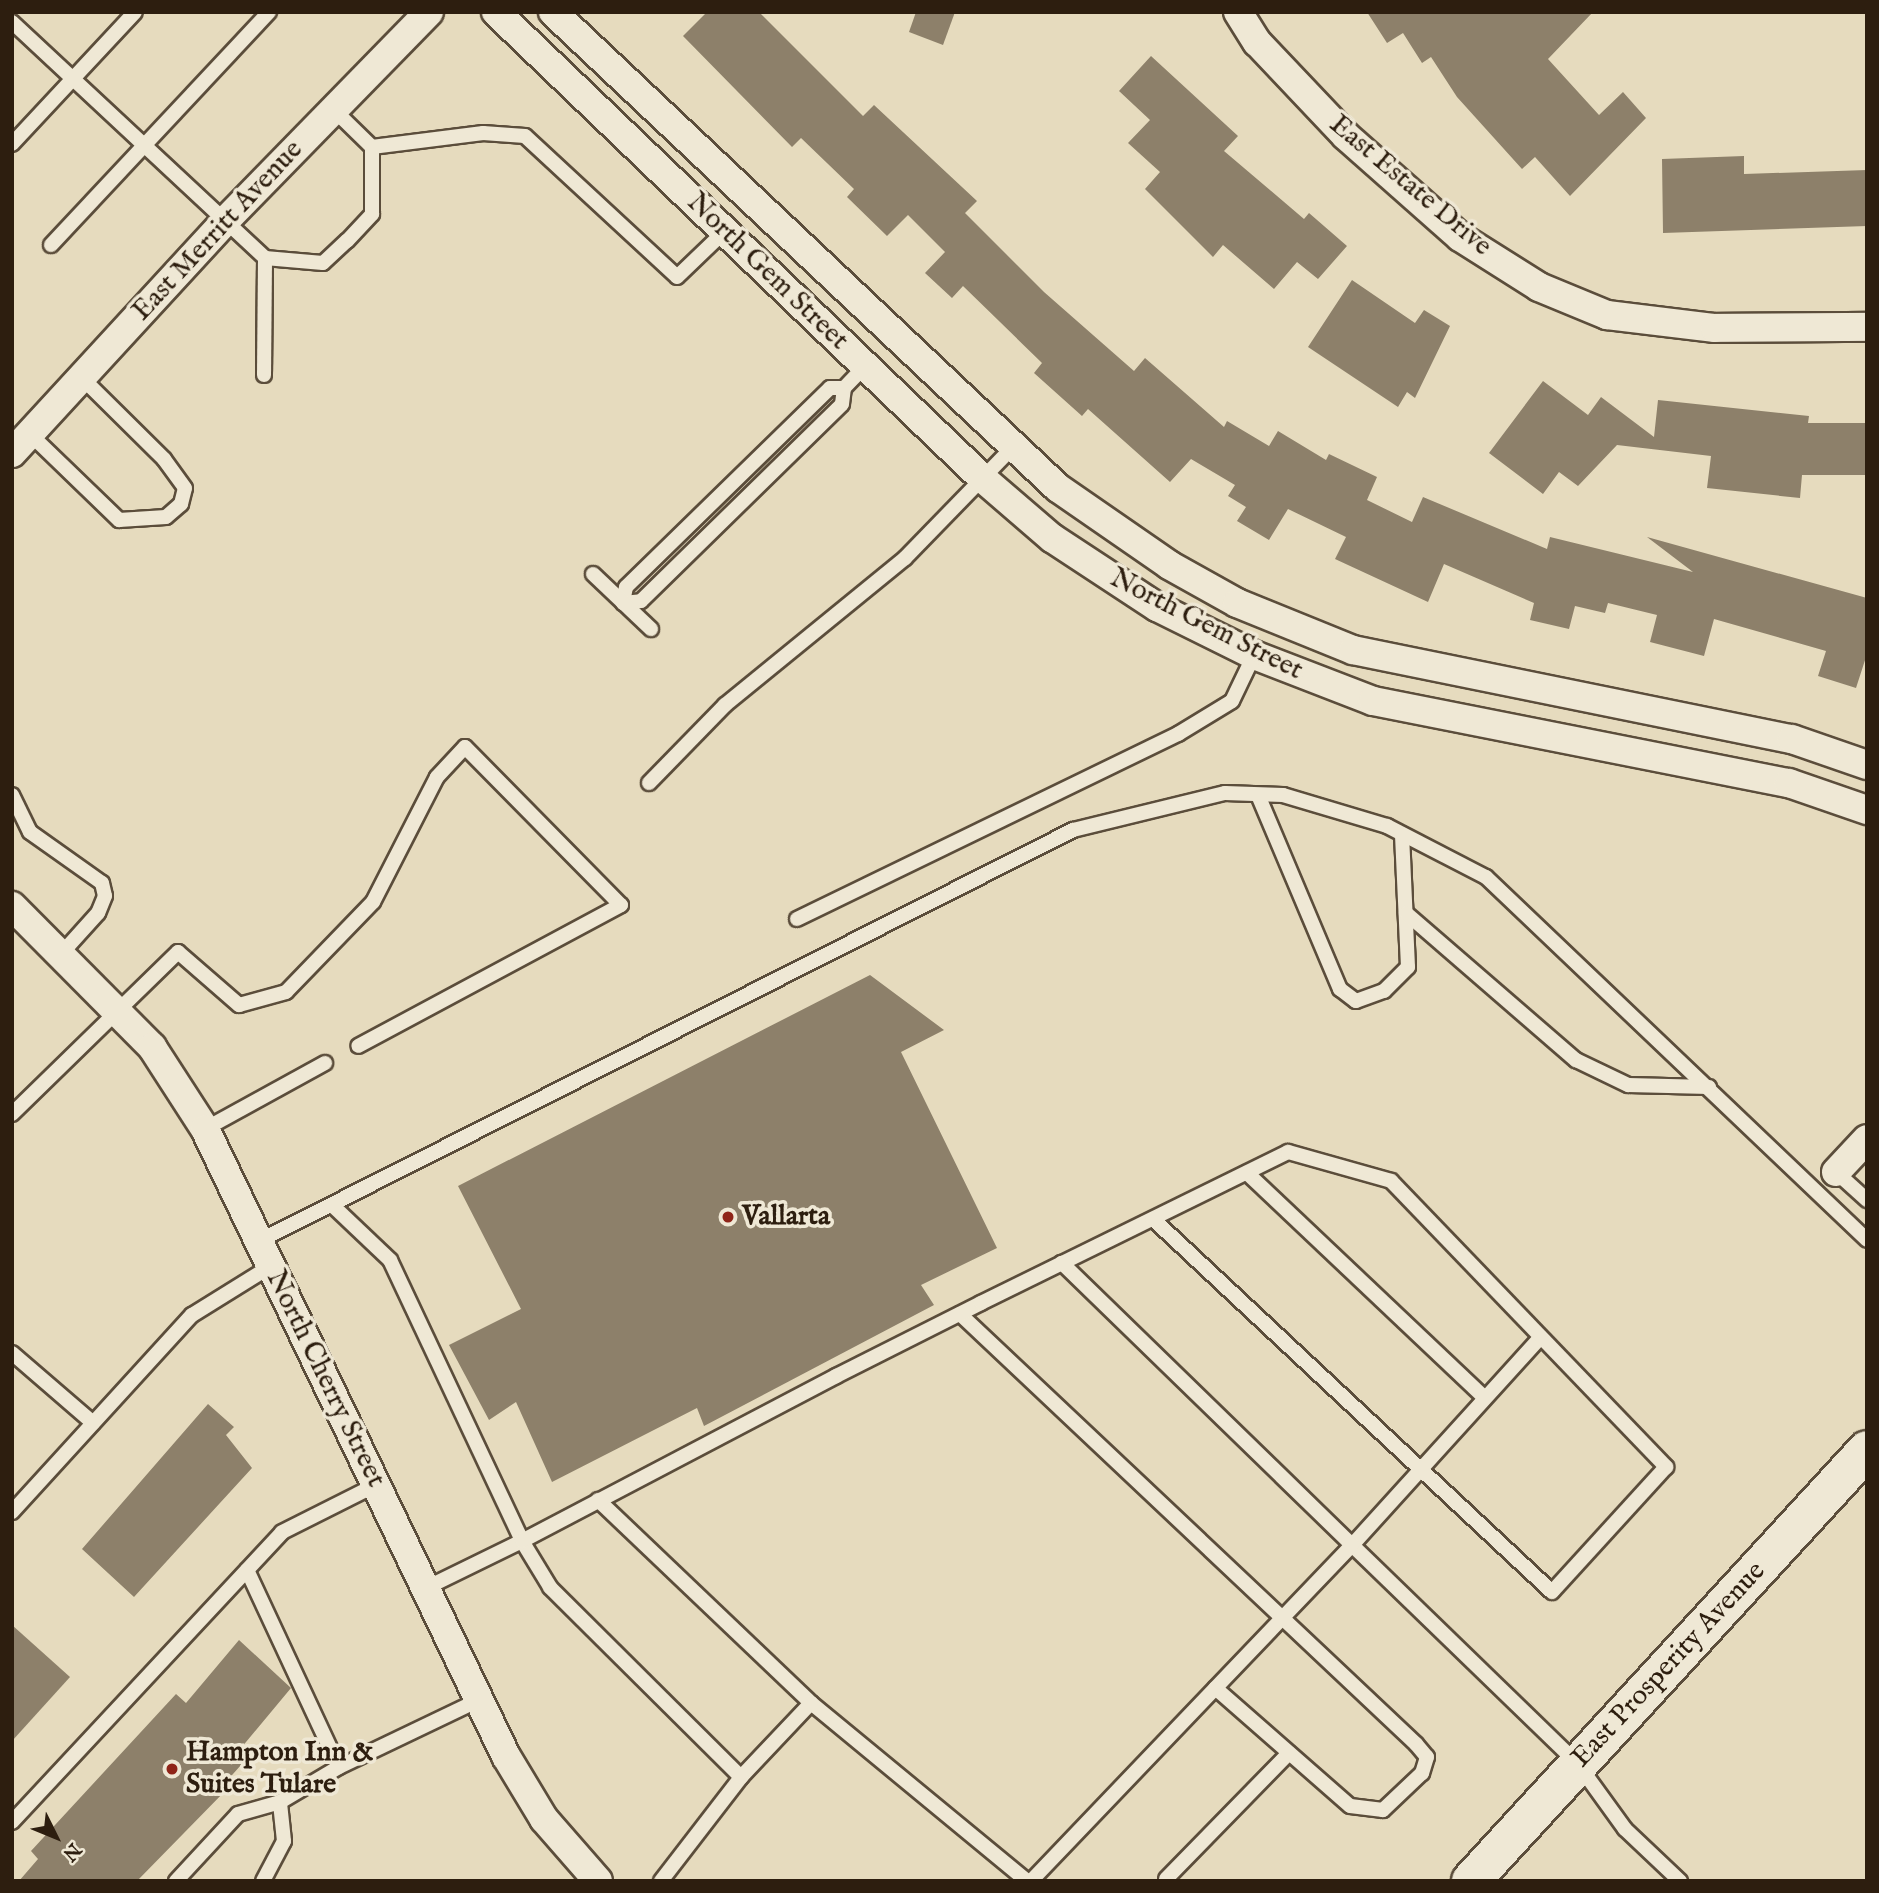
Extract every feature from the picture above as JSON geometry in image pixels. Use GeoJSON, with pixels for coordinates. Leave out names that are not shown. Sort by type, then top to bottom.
{"type":"FeatureCollection","features":[{"type":"Feature","properties":{"kind":"main road","name":"East Prosperity Avenue"},"geometry":{"type":"LineString","coordinates":[[1471,1881],[1867,1450]]}},
{"type":"Feature","properties":{"kind":"street","name":"East Merritt Avenue"},"geometry":{"type":"LineString","coordinates":[[21,444],[227,219],[429,12]]}},
{"type":"Feature","properties":{"kind":"street","name":"North Gem Street"},"geometry":{"type":"LineString","coordinates":[[496,12],[981,477],[1092,567],[1254,655],[1424,715],[1789,783],[1867,810]]}},
{"type":"Feature","properties":{"kind":"street","name":"North Gem Street"},"geometry":{"type":"LineString","coordinates":[[553,12],[1058,488],[1169,565],[1237,603],[1353,650],[1792,739],[1867,765]]}},
{"type":"Feature","properties":{"kind":"street","name":"East Estate Drive"},"geometry":{"type":"LineString","coordinates":[[1238,12],[1257,42],[1346,136],[1460,237],[1539,287],[1607,315],[1715,328],[1867,327]]}},
{"type":"Feature","properties":{"kind":"street","name":"North Cherry Street"},"geometry":{"type":"LineString","coordinates":[[12,906],[121,1012],[205,1129],[479,1700],[544,1819],[598,1881]]}},
{"type":"Feature","properties":{"kind":"street"},"geometry":{"type":"LineString","coordinates":[[1836,1172],[1867,1139]]}},
{"type":"Feature","properties":{"kind":"lane"},"geometry":{"type":"LineString","coordinates":[[12,144],[135,12]]}},
{"type":"Feature","properties":{"kind":"lane"},"geometry":{"type":"LineString","coordinates":[[51,245],[269,12]]}},
{"type":"Feature","properties":{"kind":"lane"},"geometry":{"type":"LineString","coordinates":[[12,22],[227,219],[265,258],[323,263],[372,214],[372,147],[333,109]]}},
{"type":"Feature","properties":{"kind":"lane"},"geometry":{"type":"LineString","coordinates":[[372,147],[483,134],[525,136],[677,277],[725,231]]}},
{"type":"Feature","properties":{"kind":"lane"},"geometry":{"type":"LineString","coordinates":[[264,375],[265,258]]}},
{"type":"Feature","properties":{"kind":"lane"},"geometry":{"type":"LineString","coordinates":[[623,603],[641,601],[842,404],[844,388],[865,366]]}},
{"type":"Feature","properties":{"kind":"lane"},"geometry":{"type":"LineString","coordinates":[[21,444],[119,520],[166,517],[181,504],[184,488],[164,459],[82,377]]}},
{"type":"Feature","properties":{"kind":"lane"},"geometry":{"type":"LineString","coordinates":[[649,783],[725,705],[905,558],[1013,447]]}},
{"type":"Feature","properties":{"kind":"lane"},"geometry":{"type":"LineString","coordinates":[[593,574],[651,629]]}},
{"type":"Feature","properties":{"kind":"lane"},"geometry":{"type":"LineString","coordinates":[[797,919],[1178,734],[1232,701],[1254,655]]}},
{"type":"Feature","properties":{"kind":"lane"},"geometry":{"type":"LineString","coordinates":[[12,1114],[121,1012],[178,952],[239,1005],[286,992],[373,902],[437,777],[465,747],[621,905],[358,1046]]}},
{"type":"Feature","properties":{"kind":"lane"},"geometry":{"type":"LineString","coordinates":[[12,1511],[192,1315],[265,1254],[332,1205],[1073,830],[1225,793],[1283,795],[1402,834],[1486,877],[1867,1240]]}},
{"type":"Feature","properties":{"kind":"lane"},"geometry":{"type":"LineString","coordinates":[[1258,794],[1340,989],[1356,1001],[1384,991],[1408,967],[1402,834]]}},
{"type":"Feature","properties":{"kind":"lane"},"geometry":{"type":"LineString","coordinates":[[12,795],[30,832],[102,883],[105,896],[98,913],[62,953]]}},
{"type":"Feature","properties":{"kind":"lane"},"geometry":{"type":"LineString","coordinates":[[1406,913],[1576,1060],[1628,1086],[1709,1087]]}},
{"type":"Feature","properties":{"kind":"lane"},"geometry":{"type":"LineString","coordinates":[[205,1129],[325,1063]]}},
{"type":"Feature","properties":{"kind":"lane"},"geometry":{"type":"LineString","coordinates":[[426,1588],[960,1314],[1288,1152],[1391,1181],[1539,1339],[1666,1467],[1552,1591],[1153,1219]]}},
{"type":"Feature","properties":{"kind":"lane"},"geometry":{"type":"LineString","coordinates":[[1836,1172],[1867,1200]]}},
{"type":"Feature","properties":{"kind":"lane"},"geometry":{"type":"LineString","coordinates":[[1247,1173],[1484,1397]]}},
{"type":"Feature","properties":{"kind":"lane"},"geometry":{"type":"LineString","coordinates":[[332,1205],[390,1260],[522,1541],[550,1587],[741,1777]]}},
{"type":"Feature","properties":{"kind":"lane"},"geometry":{"type":"LineString","coordinates":[[1062,1263],[1578,1764],[1625,1829],[1680,1881]]}},
{"type":"Feature","properties":{"kind":"lane"},"geometry":{"type":"LineString","coordinates":[[960,1314],[1285,1615],[1427,1757],[1422,1773],[1383,1810],[1365,1810],[1350,1806],[1215,1688]]}},
{"type":"Feature","properties":{"kind":"lane"},"geometry":{"type":"LineString","coordinates":[[598,1500],[811,1703],[1029,1881],[1352,1545],[1418,1466],[1539,1339]]}},
{"type":"Feature","properties":{"kind":"lane"},"geometry":{"type":"LineString","coordinates":[[12,1353],[93,1423]]}},
{"type":"Feature","properties":{"kind":"lane"},"geometry":{"type":"LineString","coordinates":[[12,1822],[282,1532],[376,1485]]}},
{"type":"Feature","properties":{"kind":"lane"},"geometry":{"type":"LineString","coordinates":[[247,1570],[339,1767]]}},
{"type":"Feature","properties":{"kind":"lane"},"geometry":{"type":"LineString","coordinates":[[176,1881],[238,1814],[280,1802],[339,1767],[479,1700]]}},
{"type":"Feature","properties":{"kind":"lane"},"geometry":{"type":"LineString","coordinates":[[661,1881],[741,1777],[811,1703]]}},
{"type":"Feature","properties":{"kind":"lane"},"geometry":{"type":"LineString","coordinates":[[1166,1879],[1289,1753]]}},
{"type":"Feature","properties":{"kind":"lane"},"geometry":{"type":"LineString","coordinates":[[263,1881],[284,1841],[280,1802]]}},
{"type":"Feature","properties":{"kind":"building"},"geometry":{"type":"Polygon","coordinates":[[[707,12],[759,12],[863,116],[874,105],[977,201],[965,213],[1044,292],[1134,371],[1145,358],[1224,427],[1227,421],[1269,446],[1278,431],[1326,460],[1329,454],[1377,477],[1367,500],[1412,522],[1423,497],[1547,549],[1550,537],[1693,572],[1647,537],[1867,598],[1867,654],[1856,688],[1818,676],[1826,651],[1714,619],[1704,656],[1650,642],[1657,615],[1608,603],[1605,613],[1575,606],[1569,629],[1530,620],[1534,603],[1444,564],[1428,602],[1335,559],[1346,537],[1288,509],[1269,540],[1237,521],[1246,507],[1228,496],[1235,485],[1191,459],[1170,482],[1088,409],[1082,416],[1034,373],[1042,363],[963,286],[952,298],[925,273],[945,252],[908,215],[887,236],[847,197],[854,189],[801,138],[792,147],[683,36],[707,12]]]}},
{"type":"Feature","properties":{"kind":"building"},"geometry":{"type":"Polygon","coordinates":[[[916,12],[955,12],[943,45],[909,32],[916,12]]]}},
{"type":"Feature","properties":{"kind":"building"},"geometry":{"type":"Polygon","coordinates":[[[1367,12],[1593,12],[1548,59],[1599,115],[1623,92],[1646,118],[1570,196],[1535,157],[1522,169],[1457,97],[1431,57],[1422,63],[1403,33],[1387,43],[1367,12]]]}},
{"type":"Feature","properties":{"kind":"building"},"geometry":{"type":"Polygon","coordinates":[[[1151,56],[1238,136],[1224,151],[1304,219],[1309,213],[1347,246],[1318,279],[1297,262],[1274,289],[1223,245],[1213,257],[1145,189],[1160,172],[1128,143],[1150,120],[1119,91],[1151,56]]]}},
{"type":"Feature","properties":{"kind":"building"},"geometry":{"type":"Polygon","coordinates":[[[1744,156],[1744,174],[1867,170],[1867,226],[1663,233],[1662,159],[1744,156]]]}},
{"type":"Feature","properties":{"kind":"building"},"geometry":{"type":"Polygon","coordinates":[[[1352,280],[1415,323],[1424,310],[1450,326],[1415,398],[1407,392],[1398,407],[1308,347],[1352,280]]]}},
{"type":"Feature","properties":{"kind":"building"},"geometry":{"type":"Polygon","coordinates":[[[1543,381],[1588,415],[1601,397],[1654,437],[1658,400],[1809,416],[1808,423],[1867,423],[1867,475],[1802,475],[1800,498],[1707,488],[1711,456],[1617,445],[1578,486],[1559,472],[1543,494],[1489,453],[1543,381]]]}},
{"type":"Feature","properties":{"kind":"building","name":"Vallarta"},"geometry":{"type":"Polygon","coordinates":[[[870,975],[944,1030],[901,1052],[997,1248],[921,1285],[934,1305],[704,1426],[697,1408],[552,1482],[516,1402],[489,1420],[449,1345],[521,1309],[458,1186],[870,975]]]}},
{"type":"Feature","properties":{"kind":"building"},"geometry":{"type":"Polygon","coordinates":[[[208,1404],[234,1427],[226,1435],[252,1468],[134,1597],[82,1549],[208,1404]]]}},
{"type":"Feature","properties":{"kind":"building"},"geometry":{"type":"Polygon","coordinates":[[[12,1625],[70,1677],[12,1741],[12,1625]]]}},
{"type":"Feature","properties":{"kind":"building","name":"Hampton Inn & Suites Tulare"},"geometry":{"type":"Polygon","coordinates":[[[239,1640],[291,1688],[241,1748],[249,1756],[225,1783],[229,1787],[137,1881],[19,1881],[38,1859],[31,1851],[176,1694],[186,1703],[239,1640]]]}},
{"type":"Feature","properties":{"kind":"place","name":"Vallarta"},"geometry":{"type":"Point","coordinates":[728,1217]}},
{"type":"Feature","properties":{"kind":"place","name":"Hampton Inn & Suites Tulare"},"geometry":{"type":"Point","coordinates":[172,1769]}}]}
